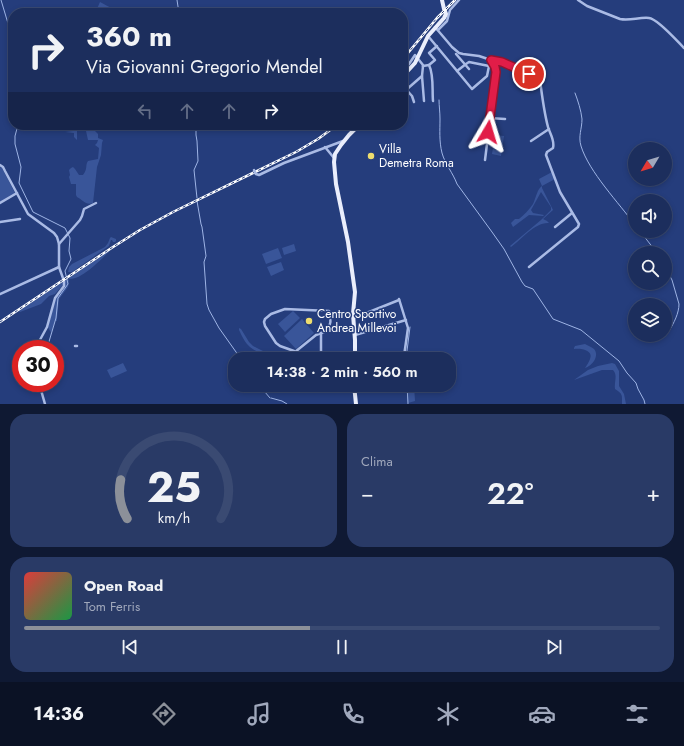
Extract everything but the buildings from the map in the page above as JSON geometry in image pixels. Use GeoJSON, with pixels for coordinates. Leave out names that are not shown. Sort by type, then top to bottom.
{"type":"FeatureCollection","features":[{"type":"Feature","properties":{"kind":"main road"},"geometry":{"type":"LineString","coordinates":[[408,71],[418,58],[422,46],[428,36],[436,29],[446,14],[442,0]]}},
{"type":"Feature","properties":{"kind":"main road"},"geometry":{"type":"LineString","coordinates":[[353,130],[338,150],[334,158],[334,165],[348,240],[354,285],[354,352]]}},
{"type":"Feature","properties":{"kind":"main road"},"geometry":{"type":"LineString","coordinates":[[355,392],[356,404]]}},
{"type":"Feature","properties":{"kind":"street"},"geometry":{"type":"LineString","coordinates":[[459,0],[450,10],[446,21],[436,29],[452,47],[463,54],[479,56],[502,62],[540,80],[543,104],[554,146],[546,154],[560,192],[578,223],[578,226],[529,267]]}},
{"type":"Feature","properties":{"kind":"street"},"geometry":{"type":"LineString","coordinates":[[578,0],[587,6],[620,19],[652,18],[684,48]]}},
{"type":"Feature","properties":{"kind":"street"},"geometry":{"type":"LineString","coordinates":[[428,36],[472,89],[487,76],[491,60]]}},
{"type":"Feature","properties":{"kind":"street"},"geometry":{"type":"LineString","coordinates":[[423,66],[429,65],[435,60],[429,53],[437,46]]}},
{"type":"Feature","properties":{"kind":"street"},"geometry":{"type":"LineString","coordinates":[[456,54],[469,69]]}},
{"type":"Feature","properties":{"kind":"street"},"geometry":{"type":"LineString","coordinates":[[408,66],[415,55],[423,65],[422,76],[424,101]]}},
{"type":"Feature","properties":{"kind":"street"},"geometry":{"type":"LineString","coordinates":[[485,160],[489,118],[496,72],[491,60]]}},
{"type":"Feature","properties":{"kind":"street"},"geometry":{"type":"LineString","coordinates":[[457,70],[471,62],[489,66]]}},
{"type":"Feature","properties":{"kind":"street"},"geometry":{"type":"LineString","coordinates":[[429,65],[432,74],[433,101]]}},
{"type":"Feature","properties":{"kind":"street"},"geometry":{"type":"LineString","coordinates":[[408,88],[422,76]]}},
{"type":"Feature","properties":{"kind":"street"},"geometry":{"type":"LineString","coordinates":[[408,92],[412,96],[414,102]]}},
{"type":"Feature","properties":{"kind":"street"},"geometry":{"type":"LineString","coordinates":[[489,118],[505,119]]}},
{"type":"Feature","properties":{"kind":"street"},"geometry":{"type":"LineString","coordinates":[[531,141],[549,130]]}},
{"type":"Feature","properties":{"kind":"street"},"geometry":{"type":"LineString","coordinates":[[254,170],[256,174],[259,175],[284,163],[344,141]]}},
{"type":"Feature","properties":{"kind":"street"},"geometry":{"type":"LineString","coordinates":[[325,147],[334,158]]}},
{"type":"Feature","properties":{"kind":"street"},"geometry":{"type":"LineString","coordinates":[[0,165],[4,168],[29,215],[54,233],[59,244],[59,267],[64,281],[64,286],[55,298],[46,327],[40,340]]}},
{"type":"Feature","properties":{"kind":"street"},"geometry":{"type":"LineString","coordinates":[[0,203],[17,193]]}},
{"type":"Feature","properties":{"kind":"street"},"geometry":{"type":"LineString","coordinates":[[59,244],[80,220],[84,209],[96,203]]}},
{"type":"Feature","properties":{"kind":"street"},"geometry":{"type":"LineString","coordinates":[[555,228],[572,213]]}},
{"type":"Feature","properties":{"kind":"street"},"geometry":{"type":"LineString","coordinates":[[0,222],[20,219]]}},
{"type":"Feature","properties":{"kind":"street"},"geometry":{"type":"LineString","coordinates":[[0,294],[59,267]]}},
{"type":"Feature","properties":{"kind":"street"},"geometry":{"type":"LineString","coordinates":[[353,319],[399,300],[408,330],[405,352]]}},
{"type":"Feature","properties":{"kind":"street"},"geometry":{"type":"LineString","coordinates":[[285,308],[315,311],[328,310],[330,312],[330,326],[327,331],[312,337],[295,352],[276,343],[265,325],[264,321],[267,317],[285,308]]}},
{"type":"Feature","properties":{"kind":"street"},"geometry":{"type":"LineString","coordinates":[[355,335],[406,320]]}},
{"type":"Feature","properties":{"kind":"street"},"geometry":{"type":"LineString","coordinates":[[321,334],[321,352]]}},
{"type":"Feature","properties":{"kind":"street"},"geometry":{"type":"LineString","coordinates":[[42,392],[45,404]]}},
{"type":"Feature","properties":{"kind":"shaded area"},"geometry":{"type":"Polygon","coordinates":[[[100,2],[111,8],[97,8],[100,2]]]}},
{"type":"Feature","properties":{"kind":"shaded area"},"geometry":{"type":"Polygon","coordinates":[[[77,130],[77,140],[74,137],[74,133],[65,132],[77,130]]]}},
{"type":"Feature","properties":{"kind":"shaded area"},"geometry":{"type":"Polygon","coordinates":[[[87,130],[94,130],[98,134],[98,138],[103,140],[101,155],[97,167],[93,203],[91,204],[86,203],[77,197],[76,184],[71,184],[69,177],[69,170],[71,168],[73,167],[79,175],[83,175],[88,161],[98,159],[99,148],[95,145],[98,140],[88,140],[87,130]]]}},
{"type":"Feature","properties":{"kind":"shaded area"},"geometry":{"type":"Polygon","coordinates":[[[495,135],[504,136],[501,156],[492,154],[495,135]]]}},
{"type":"Feature","properties":{"kind":"shaded area"},"geometry":{"type":"Polygon","coordinates":[[[0,167],[2,168],[15,193],[0,202],[0,167]]]}},
{"type":"Feature","properties":{"kind":"shaded area"},"geometry":{"type":"Polygon","coordinates":[[[552,172],[555,179],[542,186],[539,179],[552,172]]]}},
{"type":"Feature","properties":{"kind":"shaded area"},"geometry":{"type":"Polygon","coordinates":[[[542,186],[553,210],[543,219],[549,223],[544,223],[534,228],[511,247],[510,246],[551,210],[551,207],[541,192],[531,210],[533,213],[544,215],[529,215],[513,227],[511,223],[515,219],[519,219],[525,214],[533,204],[539,189],[542,186]]]}},
{"type":"Feature","properties":{"kind":"shaded area"},"geometry":{"type":"Polygon","coordinates":[[[111,237],[116,239],[116,241],[113,242],[111,240],[109,246],[72,272],[68,272],[69,267],[72,264],[105,247],[111,237]]]}},
{"type":"Feature","properties":{"kind":"shaded area"},"geometry":{"type":"Polygon","coordinates":[[[294,244],[296,251],[284,255],[282,248],[294,244]]]}},
{"type":"Feature","properties":{"kind":"shaded area"},"geometry":{"type":"Polygon","coordinates":[[[278,248],[282,258],[266,264],[262,254],[278,248]]]}},
{"type":"Feature","properties":{"kind":"shaded area"},"geometry":{"type":"Polygon","coordinates":[[[110,251],[85,273],[69,279],[70,277],[110,251]]]}},
{"type":"Feature","properties":{"kind":"shaded area"},"geometry":{"type":"Polygon","coordinates":[[[281,262],[284,270],[271,276],[267,267],[281,262]]]}},
{"type":"Feature","properties":{"kind":"shaded area"},"geometry":{"type":"Polygon","coordinates":[[[66,278],[69,280],[68,287],[59,299],[57,321],[55,321],[50,337],[51,332],[48,327],[55,299],[63,288],[64,280],[66,278]]]}},
{"type":"Feature","properties":{"kind":"shaded area"},"geometry":{"type":"Polygon","coordinates":[[[63,281],[63,285],[55,294],[49,296],[41,304],[20,312],[19,311],[63,281]]]}},
{"type":"Feature","properties":{"kind":"shaded area"},"geometry":{"type":"Polygon","coordinates":[[[293,311],[300,318],[285,332],[278,324],[293,311]]]}},
{"type":"Feature","properties":{"kind":"shaded area"},"geometry":{"type":"Polygon","coordinates":[[[302,319],[314,333],[296,349],[284,336],[302,319]]]}},
{"type":"Feature","properties":{"kind":"shaded area"},"geometry":{"type":"Polygon","coordinates":[[[239,328],[241,329],[253,346],[264,352],[258,352],[250,347],[239,328]]]}},
{"type":"Feature","properties":{"kind":"shaded area"},"geometry":{"type":"Polygon","coordinates":[[[585,344],[594,349],[596,352],[596,358],[593,363],[585,368],[589,362],[591,356],[590,354],[586,350],[574,348],[575,346],[585,344]]]}},
{"type":"Feature","properties":{"kind":"shaded area"},"geometry":{"type":"Polygon","coordinates":[[[123,363],[127,371],[111,378],[107,370],[123,363]]]}},
{"type":"Feature","properties":{"kind":"shaded area"},"geometry":{"type":"Polygon","coordinates":[[[612,363],[615,364],[619,371],[619,386],[624,394],[626,404],[622,404],[622,395],[615,389],[616,376],[613,370],[602,370],[574,380],[588,370],[612,363]]]}},
{"type":"Feature","properties":{"kind":"shaded area"},"geometry":{"type":"Polygon","coordinates":[[[407,392],[414,392],[415,401],[408,403],[407,392]]]}},
{"type":"Feature","properties":{"kind":"waterway"},"geometry":{"type":"LineString","coordinates":[[1,0],[8,23]]}},
{"type":"Feature","properties":{"kind":"waterway"},"geometry":{"type":"LineString","coordinates":[[177,0],[178,8]]}},
{"type":"Feature","properties":{"kind":"waterway"},"geometry":{"type":"LineString","coordinates":[[575,93],[582,116],[580,139],[585,156],[597,177],[628,216]]}},
{"type":"Feature","properties":{"kind":"waterway"},"geometry":{"type":"LineString","coordinates":[[439,100],[440,144],[445,161],[457,184],[504,249],[522,282],[525,286],[533,289],[553,319],[581,330],[619,361],[636,383],[645,404]]}},
{"type":"Feature","properties":{"kind":"waterway"},"geometry":{"type":"LineString","coordinates":[[17,130],[15,144],[21,167],[19,183],[33,212],[65,228],[70,238],[69,251],[71,259],[65,271],[68,284],[58,298],[56,318],[49,340]]}},
{"type":"Feature","properties":{"kind":"waterway"},"geometry":{"type":"LineString","coordinates":[[196,130],[198,161],[194,170],[197,198]]}},
{"type":"Feature","properties":{"kind":"waterway"},"geometry":{"type":"LineString","coordinates":[[197,201],[206,256],[204,262],[207,304],[219,328],[236,352]]}},
{"type":"Feature","properties":{"kind":"waterway"},"geometry":{"type":"LineString","coordinates":[[645,238],[652,246]]}},
{"type":"Feature","properties":{"kind":"waterway"},"geometry":{"type":"LineString","coordinates":[[672,280],[679,304],[676,318],[672,326]]}},
{"type":"Feature","properties":{"kind":"waterway"},"geometry":{"type":"LineString","coordinates":[[407,352],[410,327]]}},
{"type":"Feature","properties":{"kind":"waterway"},"geometry":{"type":"LineString","coordinates":[[265,392],[270,398]]}},
{"type":"Feature","properties":{"kind":"waterway"},"geometry":{"type":"LineString","coordinates":[[407,392],[408,404]]}},
{"type":"Feature","properties":{"kind":"waterway"},"geometry":{"type":"LineString","coordinates":[[271,398],[287,404]]}},
{"type":"Feature","properties":{"kind":"railway"},"geometry":{"type":"LineString","coordinates":[[408,53],[437,18],[455,0]]}},
{"type":"Feature","properties":{"kind":"railway"},"geometry":{"type":"LineString","coordinates":[[0,322],[140,230],[173,212],[296,152],[330,130]]}},
{"type":"Feature","properties":{"kind":"place","name":"Villa Demetra Roma"},"geometry":{"type":"Point","coordinates":[371,156]}},
{"type":"Feature","properties":{"kind":"place","name":"Centro Sportivo Andrea Millevoi"},"geometry":{"type":"Point","coordinates":[309,321]}},
{"type":"Feature","properties":{"kind":"route"},"geometry":{"type":"LineString","coordinates":[[488,132],[496,72],[491,60],[502,62],[529,74]]}}]}
